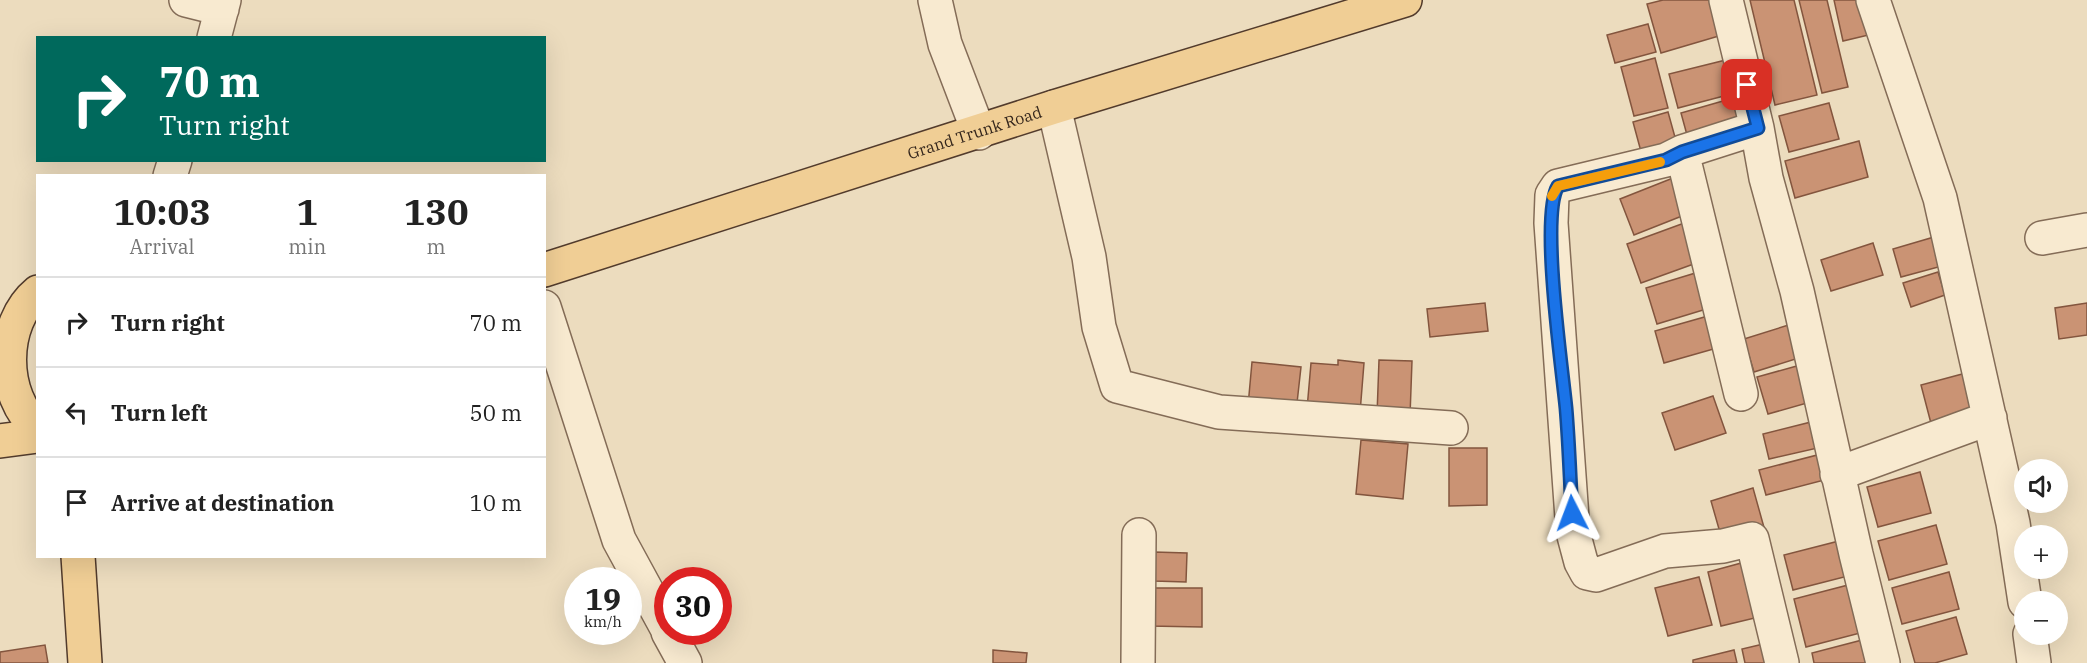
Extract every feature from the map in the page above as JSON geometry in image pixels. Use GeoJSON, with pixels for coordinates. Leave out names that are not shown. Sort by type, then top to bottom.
{"type":"FeatureCollection","features":[{"type":"Feature","properties":{"kind":"main road","name":"Grand Trunk Road"},"geometry":{"type":"LineString","coordinates":[[546,269],[979,133],[1054,107],[1405,0]]}},
{"type":"Feature","properties":{"kind":"main road"},"geometry":{"type":"LineString","coordinates":[[18,310],[4,338],[2,367],[9,394],[24,418],[36,427]]}},
{"type":"Feature","properties":{"kind":"main road"},"geometry":{"type":"LineString","coordinates":[[0,441],[36,436]]}},
{"type":"Feature","properties":{"kind":"main road"},"geometry":{"type":"LineString","coordinates":[[78,558],[85,663]]}},
{"type":"Feature","properties":{"kind":"street"},"geometry":{"type":"LineString","coordinates":[[186,0],[220,15]]}},
{"type":"Feature","properties":{"kind":"street"},"geometry":{"type":"LineString","coordinates":[[935,0],[945,44],[979,133]]}},
{"type":"Feature","properties":{"kind":"street"},"geometry":{"type":"LineString","coordinates":[[1726,0],[1758,128],[1766,178],[1797,291],[1837,474],[1883,663]]}},
{"type":"Feature","properties":{"kind":"street"},"geometry":{"type":"LineString","coordinates":[[1873,0],[1940,198],[1952,261],[2013,523],[2023,591]]}},
{"type":"Feature","properties":{"kind":"street"},"geometry":{"type":"LineString","coordinates":[[1054,107],[1089,257],[1099,327],[1117,386],[1219,412],[1451,429]]}},
{"type":"Feature","properties":{"kind":"street"},"geometry":{"type":"LineString","coordinates":[[1758,128],[1682,152],[1666,160],[1558,186],[1552,195],[1551,223],[1573,532],[1581,562],[1587,573],[1596,575],[1665,551],[1723,546],[1752,539],[1782,663]]}},
{"type":"Feature","properties":{"kind":"street"},"geometry":{"type":"LineString","coordinates":[[1682,152],[1741,394]]}},
{"type":"Feature","properties":{"kind":"street"},"geometry":{"type":"LineString","coordinates":[[2042,238],[2087,230]]}},
{"type":"Feature","properties":{"kind":"street"},"geometry":{"type":"LineString","coordinates":[[546,314],[619,540],[654,605]]}},
{"type":"Feature","properties":{"kind":"street"},"geometry":{"type":"LineString","coordinates":[[1837,474],[1990,418]]}},
{"type":"Feature","properties":{"kind":"street"},"geometry":{"type":"LineString","coordinates":[[1138,663],[1139,535]]}},
{"type":"Feature","properties":{"kind":"street"},"geometry":{"type":"LineString","coordinates":[[675,645],[685,663]]}},
{"type":"Feature","properties":{"kind":"street"},"geometry":{"type":"LineString","coordinates":[[2032,645],[2034,663]]}},
{"type":"Feature","properties":{"kind":"building"},"geometry":{"type":"Polygon","coordinates":[[[1663,0],[1719,0],[1729,33],[1661,53],[1647,4],[1663,0]]]}},
{"type":"Feature","properties":{"kind":"building"},"geometry":{"type":"Polygon","coordinates":[[[1750,0],[1794,0],[1817,95],[1775,105],[1750,0]]]}},
{"type":"Feature","properties":{"kind":"building"},"geometry":{"type":"Polygon","coordinates":[[[1799,0],[1827,0],[1848,87],[1822,93],[1799,0]]]}},
{"type":"Feature","properties":{"kind":"building"},"geometry":{"type":"Polygon","coordinates":[[[1834,0],[1870,0],[1877,33],[1843,41],[1834,0]]]}},
{"type":"Feature","properties":{"kind":"building"},"geometry":{"type":"Polygon","coordinates":[[[1648,24],[1656,52],[1615,63],[1607,35],[1648,24]]]}},
{"type":"Feature","properties":{"kind":"building"},"geometry":{"type":"Polygon","coordinates":[[[1655,58],[1668,108],[1634,116],[1621,67],[1655,58]]]}},
{"type":"Feature","properties":{"kind":"building"},"geometry":{"type":"Polygon","coordinates":[[[1734,58],[1743,91],[1678,108],[1669,74],[1734,58]]]}},
{"type":"Feature","properties":{"kind":"building"},"geometry":{"type":"Polygon","coordinates":[[[1744,95],[1753,128],[1690,146],[1681,113],[1744,95]]]}},
{"type":"Feature","properties":{"kind":"building"},"geometry":{"type":"Polygon","coordinates":[[[1829,103],[1839,139],[1789,152],[1779,116],[1829,103]]]}},
{"type":"Feature","properties":{"kind":"building"},"geometry":{"type":"Polygon","coordinates":[[[1668,112],[1678,148],[1643,159],[1633,122],[1668,112]]]}},
{"type":"Feature","properties":{"kind":"building"},"geometry":{"type":"Polygon","coordinates":[[[1859,141],[1868,177],[1795,198],[1785,161],[1859,141]]]}},
{"type":"Feature","properties":{"kind":"building"},"geometry":{"type":"Polygon","coordinates":[[[1673,178],[1687,214],[1634,235],[1620,199],[1673,178]]]}},
{"type":"Feature","properties":{"kind":"building"},"geometry":{"type":"Polygon","coordinates":[[[1687,222],[1702,261],[1641,283],[1627,244],[1687,222]]]}},
{"type":"Feature","properties":{"kind":"building"},"geometry":{"type":"Polygon","coordinates":[[[1934,237],[1942,266],[1901,277],[1893,249],[1934,237]]]}},
{"type":"Feature","properties":{"kind":"building"},"geometry":{"type":"Polygon","coordinates":[[[1873,243],[1883,275],[1831,291],[1821,260],[1873,243]]]}},
{"type":"Feature","properties":{"kind":"building"},"geometry":{"type":"Polygon","coordinates":[[[1702,271],[1713,307],[1657,324],[1646,288],[1702,271]]]}},
{"type":"Feature","properties":{"kind":"building"},"geometry":{"type":"Polygon","coordinates":[[[1938,272],[1945,295],[1911,307],[1903,283],[1938,272]]]}},
{"type":"Feature","properties":{"kind":"building"},"geometry":{"type":"Polygon","coordinates":[[[1485,303],[1488,331],[1430,337],[1427,309],[1485,303]]]}},
{"type":"Feature","properties":{"kind":"building"},"geometry":{"type":"Polygon","coordinates":[[[2087,303],[2087,335],[2059,339],[2055,308],[2087,303]]]}},
{"type":"Feature","properties":{"kind":"building"},"geometry":{"type":"Polygon","coordinates":[[[1708,316],[1717,348],[1664,363],[1655,331],[1708,316]]]}},
{"type":"Feature","properties":{"kind":"building"},"geometry":{"type":"Polygon","coordinates":[[[1795,323],[1805,356],[1754,372],[1744,339],[1795,323]]]}},
{"type":"Feature","properties":{"kind":"building"},"geometry":{"type":"Polygon","coordinates":[[[1338,360],[1364,363],[1360,413],[1307,409],[1311,363],[1338,365],[1338,360]]]}},
{"type":"Feature","properties":{"kind":"building"},"geometry":{"type":"Polygon","coordinates":[[[1379,360],[1412,361],[1410,416],[1377,415],[1379,360]]]}},
{"type":"Feature","properties":{"kind":"building"},"geometry":{"type":"Polygon","coordinates":[[[1252,362],[1301,367],[1296,412],[1248,406],[1252,362]]]}},
{"type":"Feature","properties":{"kind":"building"},"geometry":{"type":"Polygon","coordinates":[[[1804,364],[1814,401],[1768,414],[1757,377],[1804,364]]]}},
{"type":"Feature","properties":{"kind":"building"},"geometry":{"type":"Polygon","coordinates":[[[1966,373],[1978,419],[1933,431],[1921,385],[1966,373]]]}},
{"type":"Feature","properties":{"kind":"building"},"geometry":{"type":"Polygon","coordinates":[[[1713,396],[1726,433],[1675,450],[1662,413],[1713,396]]]}},
{"type":"Feature","properties":{"kind":"building"},"geometry":{"type":"Polygon","coordinates":[[[1815,421],[1822,447],[1769,459],[1763,434],[1815,421]]]}},
{"type":"Feature","properties":{"kind":"building"},"geometry":{"type":"Polygon","coordinates":[[[1361,440],[1408,444],[1403,499],[1356,494],[1361,440]]]}},
{"type":"Feature","properties":{"kind":"building"},"geometry":{"type":"Polygon","coordinates":[[[1449,448],[1487,448],[1487,505],[1449,506],[1449,448]]]}},
{"type":"Feature","properties":{"kind":"building"},"geometry":{"type":"Polygon","coordinates":[[[1825,453],[1832,478],[1766,495],[1759,470],[1825,453]]]}},
{"type":"Feature","properties":{"kind":"building"},"geometry":{"type":"Polygon","coordinates":[[[1920,472],[1931,513],[1878,527],[1867,487],[1920,472]]]}},
{"type":"Feature","properties":{"kind":"building"},"geometry":{"type":"Polygon","coordinates":[[[1753,488],[1765,531],[1723,543],[1711,501],[1753,488]]]}},
{"type":"Feature","properties":{"kind":"building"},"geometry":{"type":"Polygon","coordinates":[[[1936,525],[1947,564],[1889,580],[1878,541],[1936,525]]]}},
{"type":"Feature","properties":{"kind":"building"},"geometry":{"type":"Polygon","coordinates":[[[1839,541],[1848,576],[1793,590],[1784,555],[1839,541]]]}},
{"type":"Feature","properties":{"kind":"building"},"geometry":{"type":"Polygon","coordinates":[[[1154,552],[1187,553],[1186,582],[1154,581],[1154,552]]]}},
{"type":"Feature","properties":{"kind":"building"},"geometry":{"type":"Polygon","coordinates":[[[1745,562],[1759,617],[1721,626],[1708,572],[1745,562]]]}},
{"type":"Feature","properties":{"kind":"building"},"geometry":{"type":"Polygon","coordinates":[[[1949,572],[1959,609],[1902,624],[1892,588],[1949,572]]]}},
{"type":"Feature","properties":{"kind":"building"},"geometry":{"type":"Polygon","coordinates":[[[1699,577],[1712,625],[1668,636],[1655,588],[1699,577]]]}},
{"type":"Feature","properties":{"kind":"building"},"geometry":{"type":"Polygon","coordinates":[[[1852,584],[1864,632],[1806,647],[1794,599],[1852,584]]]}},
{"type":"Feature","properties":{"kind":"building"},"geometry":{"type":"Polygon","coordinates":[[[1149,588],[1202,588],[1202,627],[1149,626],[1149,588]]]}},
{"type":"Feature","properties":{"kind":"building"},"geometry":{"type":"Polygon","coordinates":[[[1956,617],[1967,654],[1935,663],[1915,663],[1906,631],[1956,617]]]}},
{"type":"Feature","properties":{"kind":"building"},"geometry":{"type":"Polygon","coordinates":[[[1866,639],[1872,663],[1814,663],[1812,653],[1866,639]]]}},
{"type":"Feature","properties":{"kind":"building"},"geometry":{"type":"Polygon","coordinates":[[[1772,642],[1777,663],[1745,663],[1742,649],[1772,642]]]}},
{"type":"Feature","properties":{"kind":"building"},"geometry":{"type":"Polygon","coordinates":[[[45,645],[48,663],[0,663],[0,652],[45,645]]]}},
{"type":"Feature","properties":{"kind":"building"},"geometry":{"type":"Polygon","coordinates":[[[993,650],[1027,653],[1026,663],[993,663],[993,650]]]}},
{"type":"Feature","properties":{"kind":"building"},"geometry":{"type":"Polygon","coordinates":[[[1734,650],[1737,663],[1693,663],[1693,660],[1734,650]]]}},
{"type":"Feature","properties":{"kind":"slow traffic"},"geometry":{"type":"LineString","coordinates":[[1552,196],[1558,186],[1660,162]]}},
{"type":"Feature","properties":{"kind":"route"},"geometry":{"type":"LineString","coordinates":[[1572,513],[1566,409],[1555,291],[1551,223],[1552,195],[1558,186],[1666,160],[1682,152],[1758,128],[1747,85]]}}]}
